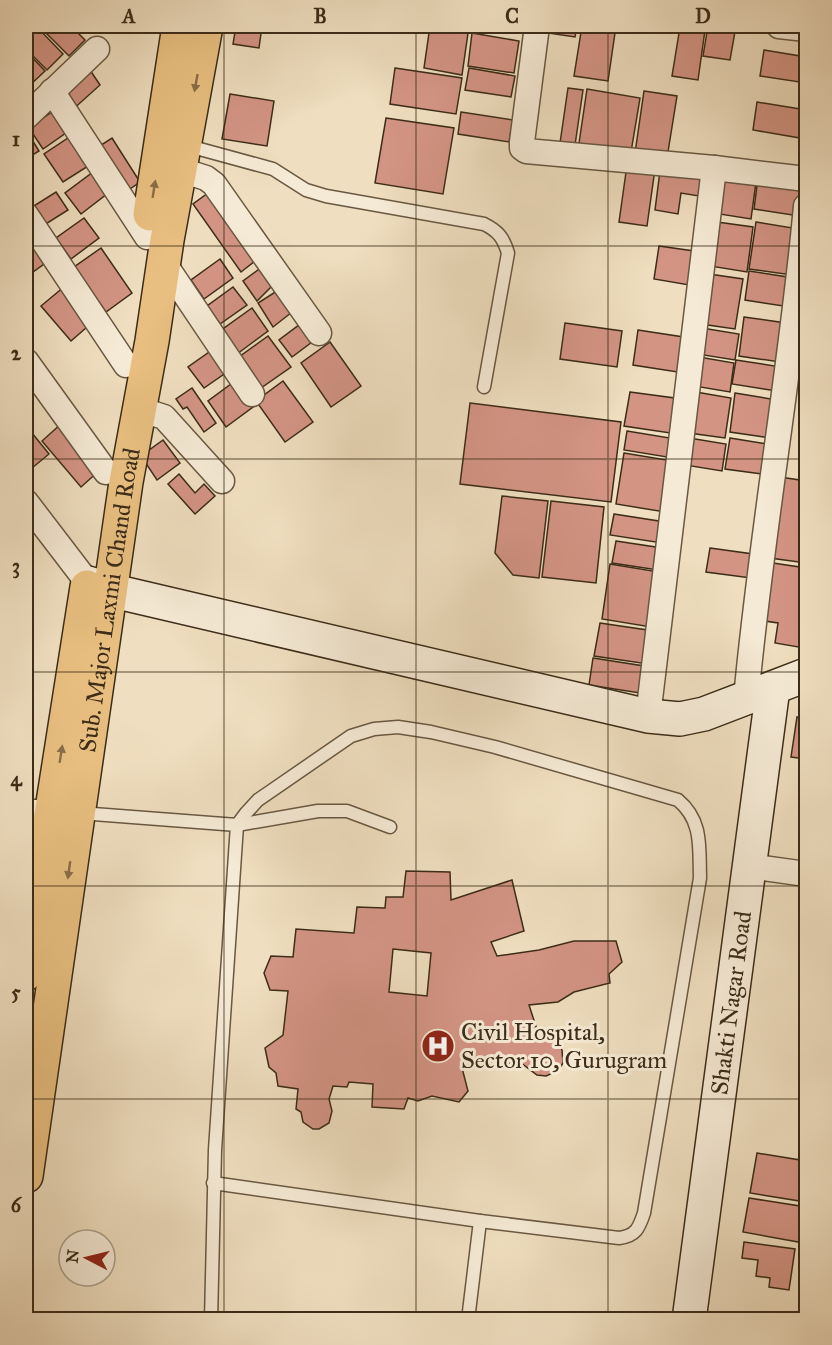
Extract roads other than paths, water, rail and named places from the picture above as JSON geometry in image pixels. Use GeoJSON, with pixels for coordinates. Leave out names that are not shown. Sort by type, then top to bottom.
{"type":"FeatureCollection","features":[{"type":"Feature","properties":{"kind":"main road","name":"Sub. Major Laxmi Chand Road"},"geometry":{"type":"LineString","coordinates":[[99,587],[106,472],[137,348],[155,250],[179,26]]}},
{"type":"Feature","properties":{"kind":"main road","name":"Sub. Major Laxmi Chand Road"},"geometry":{"type":"LineString","coordinates":[[155,250],[183,157],[206,26]]}},
{"type":"Feature","properties":{"kind":"main road","name":"Sub. Major Laxmi Chand Road"},"geometry":{"type":"LineString","coordinates":[[26,974],[52,812],[139,409],[137,348]]}},
{"type":"Feature","properties":{"kind":"main road","name":"Sub. Major Laxmi Chand Road"},"geometry":{"type":"LineString","coordinates":[[26,1168],[52,812]]}},
{"type":"Feature","properties":{"kind":"street"},"geometry":{"type":"LineString","coordinates":[[537,26],[522,142],[522,148],[526,151],[807,179]]}},
{"type":"Feature","properties":{"kind":"street"},"geometry":{"type":"LineString","coordinates":[[779,26],[807,29]]}},
{"type":"Feature","properties":{"kind":"street"},"geometry":{"type":"LineString","coordinates":[[26,117],[97,50]]}},
{"type":"Feature","properties":{"kind":"street"},"geometry":{"type":"LineString","coordinates":[[52,91],[252,394]]}},
{"type":"Feature","properties":{"kind":"street"},"geometry":{"type":"LineString","coordinates":[[183,157],[214,183],[319,333]]}},
{"type":"Feature","properties":{"kind":"street"},"geometry":{"type":"LineString","coordinates":[[648,716],[714,168]]}},
{"type":"Feature","properties":{"kind":"street"},"geometry":{"type":"LineString","coordinates":[[759,694],[754,615],[799,284],[807,206]]}},
{"type":"Feature","properties":{"kind":"street"},"geometry":{"type":"LineString","coordinates":[[26,215],[137,348]]}},
{"type":"Feature","properties":{"kind":"street"},"geometry":{"type":"LineString","coordinates":[[26,361],[106,472]]}},
{"type":"Feature","properties":{"kind":"street"},"geometry":{"type":"LineString","coordinates":[[139,409],[164,417],[222,481]]}},
{"type":"Feature","properties":{"kind":"street"},"geometry":{"type":"LineString","coordinates":[[26,502],[99,587],[648,716],[680,719],[704,714],[807,675]]}},
{"type":"Feature","properties":{"kind":"street","name":"Shakti Nagar Road"},"geometry":{"type":"LineString","coordinates":[[688,1320],[748,866],[759,694]]}},
{"type":"Feature","properties":{"kind":"street"},"geometry":{"type":"LineString","coordinates":[[748,866],[807,874]]}},
{"type":"Feature","properties":{"kind":"lane"},"geometry":{"type":"LineString","coordinates":[[183,157],[273,169],[306,190],[326,196],[484,224],[497,231],[504,240],[508,253],[484,387]]}},
{"type":"Feature","properties":{"kind":"lane"},"geometry":{"type":"LineString","coordinates":[[211,1320],[213,1184],[237,825],[258,800],[351,736],[374,729],[398,727],[495,747],[678,800],[687,807],[695,819],[699,838],[700,878],[644,1213],[639,1228],[629,1237],[619,1238],[480,1221],[213,1184]]}},
{"type":"Feature","properties":{"kind":"lane"},"geometry":{"type":"LineString","coordinates":[[52,812],[237,825],[318,811],[347,811],[390,827]]}},
{"type":"Feature","properties":{"kind":"lane"},"geometry":{"type":"LineString","coordinates":[[468,1320],[480,1221]]}},
{"type":"Feature","properties":{"kind":"place","name":"Civil Hospital, Sector 10, Gurugram"},"geometry":{"type":"Point","coordinates":[438,1046]}}]}
